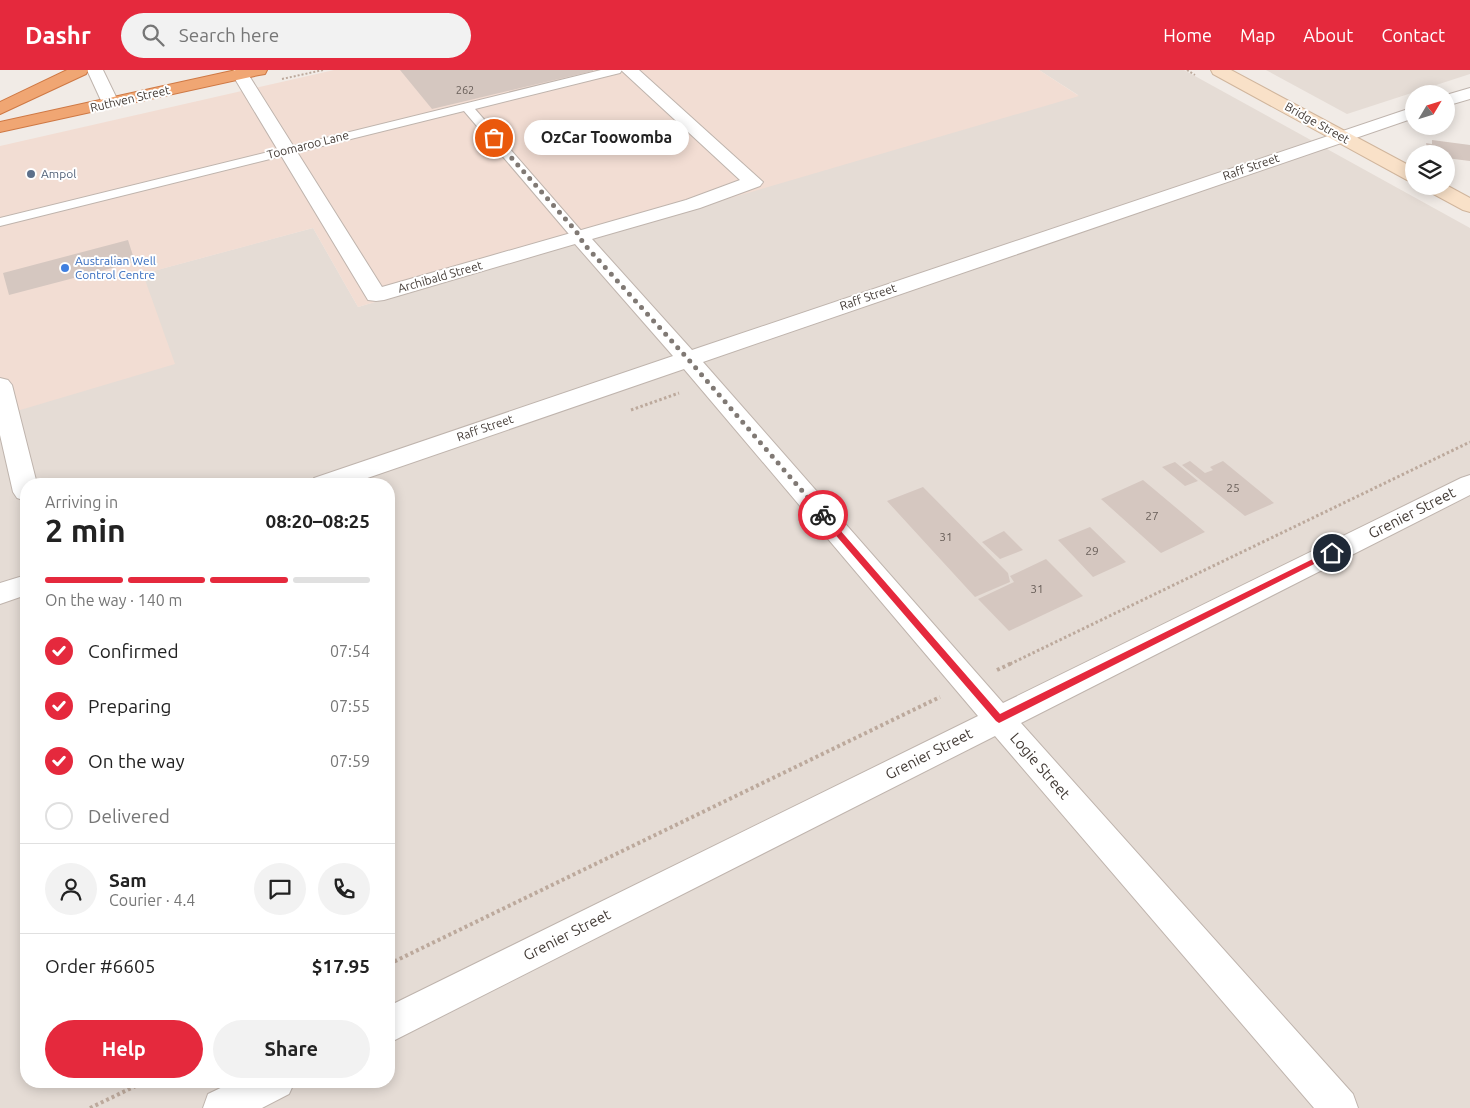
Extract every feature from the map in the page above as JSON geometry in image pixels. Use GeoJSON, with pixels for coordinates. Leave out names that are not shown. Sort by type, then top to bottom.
{"type":"FeatureCollection","features":[{"type":"Feature","properties":{"kind":"highway"},"geometry":{"type":"LineString","coordinates":[[0,110],[80,70]]}},
{"type":"Feature","properties":{"kind":"highway","name":"Ruthven Street"},"geometry":{"type":"LineString","coordinates":[[0,127],[107,96],[186,70]]}},
{"type":"Feature","properties":{"kind":"highway","name":"Ruthven Street"},"geometry":{"type":"LineString","coordinates":[[0,110],[107,96],[260,70]]}},
{"type":"Feature","properties":{"kind":"main road","name":"Bridge Street"},"geometry":{"type":"LineString","coordinates":[[1219,70],[1405,171]]}},
{"type":"Feature","properties":{"kind":"main road"},"geometry":{"type":"LineString","coordinates":[[1450,195],[1470,206]]}},
{"type":"Feature","properties":{"kind":"street"},"geometry":{"type":"LineString","coordinates":[[95,70],[107,96]]}},
{"type":"Feature","properties":{"kind":"street","name":"Archibald Street"},"geometry":{"type":"LineString","coordinates":[[240,74],[376,295],[693,204],[753,182],[629,70]]}},
{"type":"Feature","properties":{"kind":"street"},"geometry":{"type":"LineString","coordinates":[[1455,98],[1470,93]]}},
{"type":"Feature","properties":{"kind":"street","name":"Raff Street"},"geometry":{"type":"LineString","coordinates":[[341,478],[1405,115]]}},
{"type":"Feature","properties":{"kind":"street","name":"Logie Street"},"geometry":{"type":"LineString","coordinates":[[579,237],[688,359],[968,684],[1339,1108]]}},
{"type":"Feature","properties":{"kind":"street"},"geometry":{"type":"LineString","coordinates":[[0,385],[23,478]]}},
{"type":"Feature","properties":{"kind":"street","name":"Grenier Street"},"geometry":{"type":"LineString","coordinates":[[395,1022],[1470,484]]}},
{"type":"Feature","properties":{"kind":"street"},"geometry":{"type":"LineString","coordinates":[[0,594],[20,587]]}},
{"type":"Feature","properties":{"kind":"street"},"geometry":{"type":"LineString","coordinates":[[222,1108],[262,1088]]}},
{"type":"Feature","properties":{"kind":"lane","name":"Toomaroo Lane"},"geometry":{"type":"LineString","coordinates":[[0,222],[616,70]]}},
{"type":"Feature","properties":{"kind":"lane","name":"Logie Street"},"geometry":{"type":"LineString","coordinates":[[466,106],[579,237]]}},
{"type":"Feature","properties":{"kind":"path"},"geometry":{"type":"LineString","coordinates":[[278,80],[323,70]]}},
{"type":"Feature","properties":{"kind":"path"},"geometry":{"type":"LineString","coordinates":[[395,961],[1470,442]]}},
{"type":"Feature","properties":{"kind":"path"},"geometry":{"type":"LineString","coordinates":[[90,1108],[131,1088]]}},
{"type":"Feature","properties":{"kind":"shaded area"},"geometry":{"type":"Polygon","coordinates":[[[334,70],[1039,70],[1079,96],[358,307],[313,228],[143,274],[175,364],[0,416],[0,146],[334,70]]]}},
{"type":"Feature","properties":{"kind":"shaded area"},"geometry":{"type":"Polygon","coordinates":[[[1039,70],[1184,70],[1405,192],[1405,195],[1410,195],[1470,228],[1470,1108],[0,1108],[0,416],[142,274],[313,228],[358,307],[1078,95],[1039,70]]]}},
{"type":"Feature","properties":{"kind":"shaded area"},"geometry":{"type":"Polygon","coordinates":[[[1266,70],[1470,70],[1470,74],[1436,85],[1405,85],[1405,95],[1347,114],[1266,70]]]}},
{"type":"Feature","properties":{"kind":"building"},"geometry":{"type":"Polygon","coordinates":[[[400,70],[593,70],[593,71],[432,109],[400,70]]]}},
{"type":"Feature","properties":{"kind":"building"},"geometry":{"type":"Polygon","coordinates":[[[1432,140],[1470,145],[1470,161],[1455,159],[1455,145],[1426,145],[1426,143],[1432,144],[1432,140]]]}},
{"type":"Feature","properties":{"kind":"building"},"geometry":{"type":"Polygon","coordinates":[[[128,240],[135,262],[9,295],[3,273],[128,240]]]}},
{"type":"Feature","properties":{"kind":"building"},"geometry":{"type":"Polygon","coordinates":[[[1190,461],[1205,473],[1213,470],[1210,467],[1223,461],[1274,503],[1245,516],[1182,465],[1190,461]]]}},
{"type":"Feature","properties":{"kind":"building"},"geometry":{"type":"Polygon","coordinates":[[[1175,462],[1198,481],[1185,486],[1162,467],[1175,462]]]}},
{"type":"Feature","properties":{"kind":"building"},"geometry":{"type":"Polygon","coordinates":[[[1143,480],[1205,532],[1161,553],[1101,499],[1143,480]]]}},
{"type":"Feature","properties":{"kind":"building"},"geometry":{"type":"Polygon","coordinates":[[[923,487],[1008,573],[1010,582],[975,597],[887,501],[923,487]]]}},
{"type":"Feature","properties":{"kind":"building"},"geometry":{"type":"Polygon","coordinates":[[[1090,527],[1126,562],[1093,577],[1058,540],[1090,527]]]}},
{"type":"Feature","properties":{"kind":"building"},"geometry":{"type":"Polygon","coordinates":[[[1004,531],[1023,550],[1000,559],[982,542],[1004,531]]]}},
{"type":"Feature","properties":{"kind":"building"},"geometry":{"type":"Polygon","coordinates":[[[1046,559],[1083,596],[1009,631],[978,599],[1014,582],[1010,576],[1046,559]]]}},
{"type":"Feature","properties":{"kind":"way so far"},"geometry":{"type":"LineString","coordinates":[[494,138],[576,231],[584,244],[688,359],[823,515]]}},
{"type":"Feature","properties":{"kind":"place","name":"OzCar Toowomba"},"geometry":{"type":"Point","coordinates":[494,138]}},
{"type":"Feature","properties":{"kind":"place","name":"Ampol"},"geometry":{"type":"Point","coordinates":[31,174]}},
{"type":"Feature","properties":{"kind":"place","name":"Australian Well Control Centre"},"geometry":{"type":"Point","coordinates":[65,268]}},
{"type":"Feature","properties":{"kind":"route"},"geometry":{"type":"LineString","coordinates":[[823,515],[999,719],[1332,553]]}}]}
